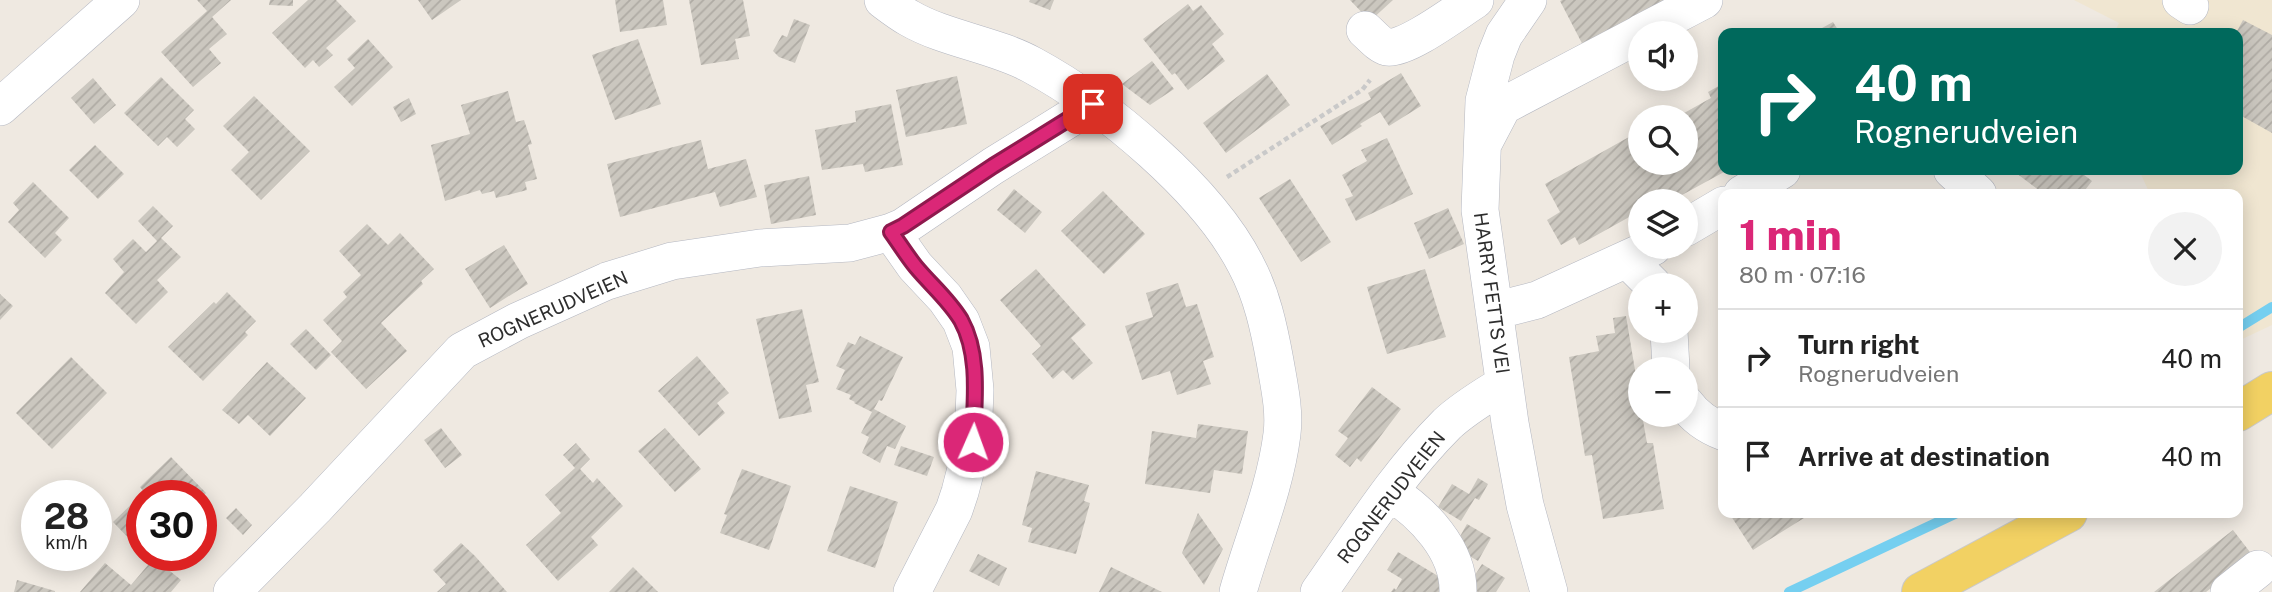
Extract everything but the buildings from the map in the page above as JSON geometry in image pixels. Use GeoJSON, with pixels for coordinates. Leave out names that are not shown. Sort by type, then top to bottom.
{"type":"FeatureCollection","features":[{"type":"Feature","properties":{"kind":"main road"},"geometry":{"type":"LineString","coordinates":[[2243,409],[2272,391]]}},
{"type":"Feature","properties":{"kind":"main road"},"geometry":{"type":"LineString","coordinates":[[1921,592],[2059,518]]}},
{"type":"Feature","properties":{"kind":"street"},"geometry":{"type":"LineString","coordinates":[[0,107],[121,0]]}},
{"type":"Feature","properties":{"kind":"street"},"geometry":{"type":"LineString","coordinates":[[883,0],[911,19],[1031,64],[1093,104],[1158,156],[1211,212],[1247,266],[1267,318],[1283,404],[1282,433],[1270,494],[1238,592]]}},
{"type":"Feature","properties":{"kind":"street"},"geometry":{"type":"LineString","coordinates":[[1365,30],[1383,45],[1396,46],[1439,24],[1475,0]]}},
{"type":"Feature","properties":{"kind":"street"},"geometry":{"type":"LineString","coordinates":[[1665,21],[1704,0]]}},
{"type":"Feature","properties":{"kind":"street","name":"HARRY FETTS VEI"},"geometry":{"type":"LineString","coordinates":[[1518,5],[1496,55],[1484,101],[1480,210],[1504,384],[1525,505],[1549,592]]}},
{"type":"Feature","properties":{"kind":"street"},"geometry":{"type":"LineString","coordinates":[[1481,152],[1503,106],[1628,41]]}},
{"type":"Feature","properties":{"kind":"street","name":"ROGNERUDVEIEN"},"geometry":{"type":"LineString","coordinates":[[232,592],[462,351],[518,321],[607,281],[672,261],[760,248],[850,243],[891,232],[1093,104]]}},
{"type":"Feature","properties":{"kind":"street"},"geometry":{"type":"LineString","coordinates":[[1750,189],[1774,175]]}},
{"type":"Feature","properties":{"kind":"street"},"geometry":{"type":"LineString","coordinates":[[1957,175],[1973,189]]}},
{"type":"Feature","properties":{"kind":"street"},"geometry":{"type":"LineString","coordinates":[[1698,220],[1718,209]]}},
{"type":"Feature","properties":{"kind":"street"},"geometry":{"type":"LineString","coordinates":[[891,232],[915,266],[945,298],[961,321],[971,347],[975,390],[973,442],[960,492],[954,510],[912,592]]}},
{"type":"Feature","properties":{"kind":"street"},"geometry":{"type":"LineString","coordinates":[[1494,311],[1537,300],[1645,264]]}},
{"type":"Feature","properties":{"kind":"street","name":"ROGNERUDVEIEN"},"geometry":{"type":"LineString","coordinates":[[1319,592],[1390,492],[1447,424],[1504,384]]}},
{"type":"Feature","properties":{"kind":"street"},"geometry":{"type":"LineString","coordinates":[[1698,418],[1718,430]]}},
{"type":"Feature","properties":{"kind":"street"},"geometry":{"type":"LineString","coordinates":[[1390,492],[1417,513],[1440,539],[1449,553],[1458,580],[1458,592]]}},
{"type":"Feature","properties":{"kind":"street"},"geometry":{"type":"LineString","coordinates":[[2230,592],[2258,569]]}},
{"type":"Feature","properties":{"kind":"path"},"geometry":{"type":"LineString","coordinates":[[1235,172],[1362,90]]}},
{"type":"Feature","properties":{"kind":"shaded area"},"geometry":{"type":"Polygon","coordinates":[[[2074,0],[2272,0],[2272,325],[2243,339],[2243,189],[2148,189],[2141,175],[2243,175],[2243,28],[2116,28],[2119,23],[2074,0]]]}},
{"type":"Feature","properties":{"kind":"waterway"},"geometry":{"type":"LineString","coordinates":[[2243,325],[2272,307]]}},
{"type":"Feature","properties":{"kind":"waterway"},"geometry":{"type":"LineString","coordinates":[[1789,592],[1946,518]]}},
{"type":"Feature","properties":{"kind":"route"},"geometry":{"type":"LineString","coordinates":[[973,442],[975,390],[971,347],[961,321],[945,298],[915,266],[891,232],[1093,104]]}}]}
